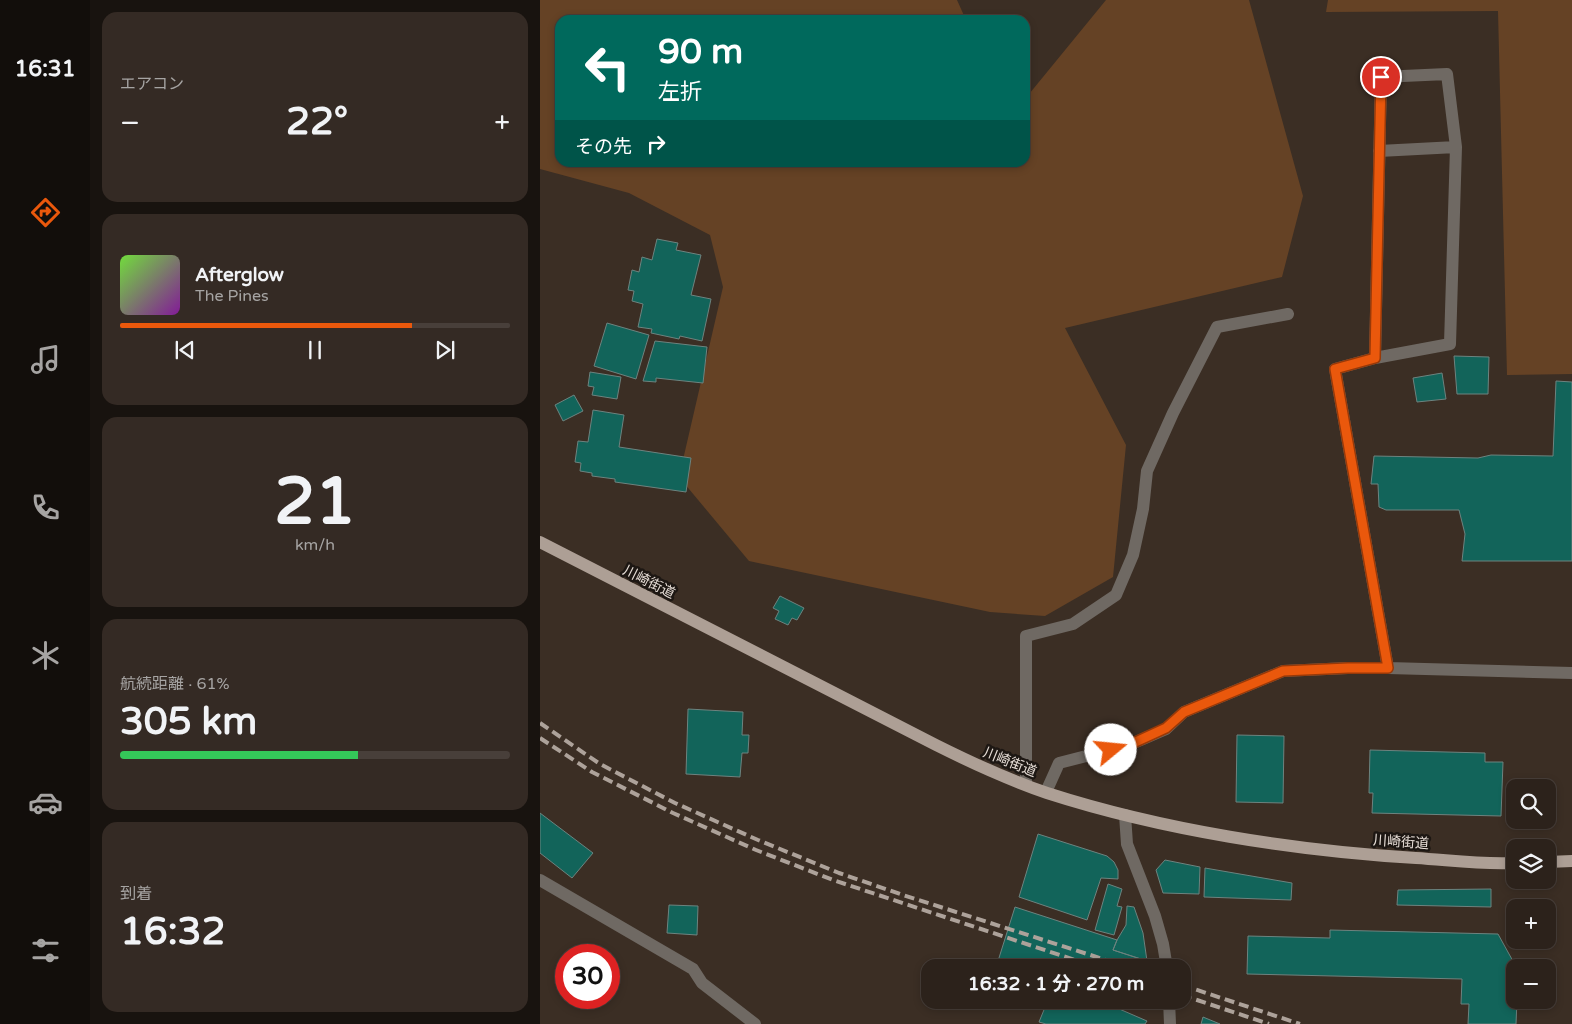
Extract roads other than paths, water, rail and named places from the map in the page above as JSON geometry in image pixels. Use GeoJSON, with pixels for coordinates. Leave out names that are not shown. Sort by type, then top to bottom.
{"type":"FeatureCollection","features":[{"type":"Feature","properties":{"kind":"main road","name":"川崎街道"},"geometry":{"type":"LineString","coordinates":[[540,542],[936,745],[988,770],[1046,792],[1125,815],[1214,833],[1293,846],[1376,856],[1506,863]]}},
{"type":"Feature","properties":{"kind":"main road"},"geometry":{"type":"LineString","coordinates":[[1556,862],[1572,861]]}},
{"type":"Feature","properties":{"kind":"street"},"geometry":{"type":"LineString","coordinates":[[1375,358],[1381,77],[1447,74],[1456,147],[1450,344],[1375,358],[1335,369],[1388,668]]}},
{"type":"Feature","properties":{"kind":"street"},"geometry":{"type":"LineString","coordinates":[[1379,152],[1456,147]]}},
{"type":"Feature","properties":{"kind":"street"},"geometry":{"type":"LineString","coordinates":[[1026,784],[1026,636],[1073,624],[1116,595],[1133,555],[1143,509],[1147,471],[1173,413],[1217,327],[1288,314]]}},
{"type":"Feature","properties":{"kind":"street"},"geometry":{"type":"LineString","coordinates":[[1046,792],[1059,763],[1129,745],[1166,728],[1184,712],[1283,671],[1388,668],[1572,673]]}},
{"type":"Feature","properties":{"kind":"street"},"geometry":{"type":"LineString","coordinates":[[1125,815],[1127,844],[1155,916],[1166,959]]}},
{"type":"Feature","properties":{"kind":"street"},"geometry":{"type":"LineString","coordinates":[[540,880],[692,969],[702,983],[755,1024]]}},
{"type":"Feature","properties":{"kind":"street"},"geometry":{"type":"LineString","coordinates":[[1169,1009],[1170,1024]]}},
{"type":"Feature","properties":{"kind":"railway"},"geometry":{"type":"LineString","coordinates":[[540,723],[600,764],[675,803],[758,840],[839,873],[1103,959]]}},
{"type":"Feature","properties":{"kind":"railway"},"geometry":{"type":"LineString","coordinates":[[540,738],[592,772],[673,813],[756,850],[833,880],[1072,959]]}},
{"type":"Feature","properties":{"kind":"railway"},"geometry":{"type":"LineString","coordinates":[[1191,988],[1300,1024]]}},
{"type":"Feature","properties":{"kind":"railway"},"geometry":{"type":"LineString","coordinates":[[1191,998],[1269,1024]]}}]}
